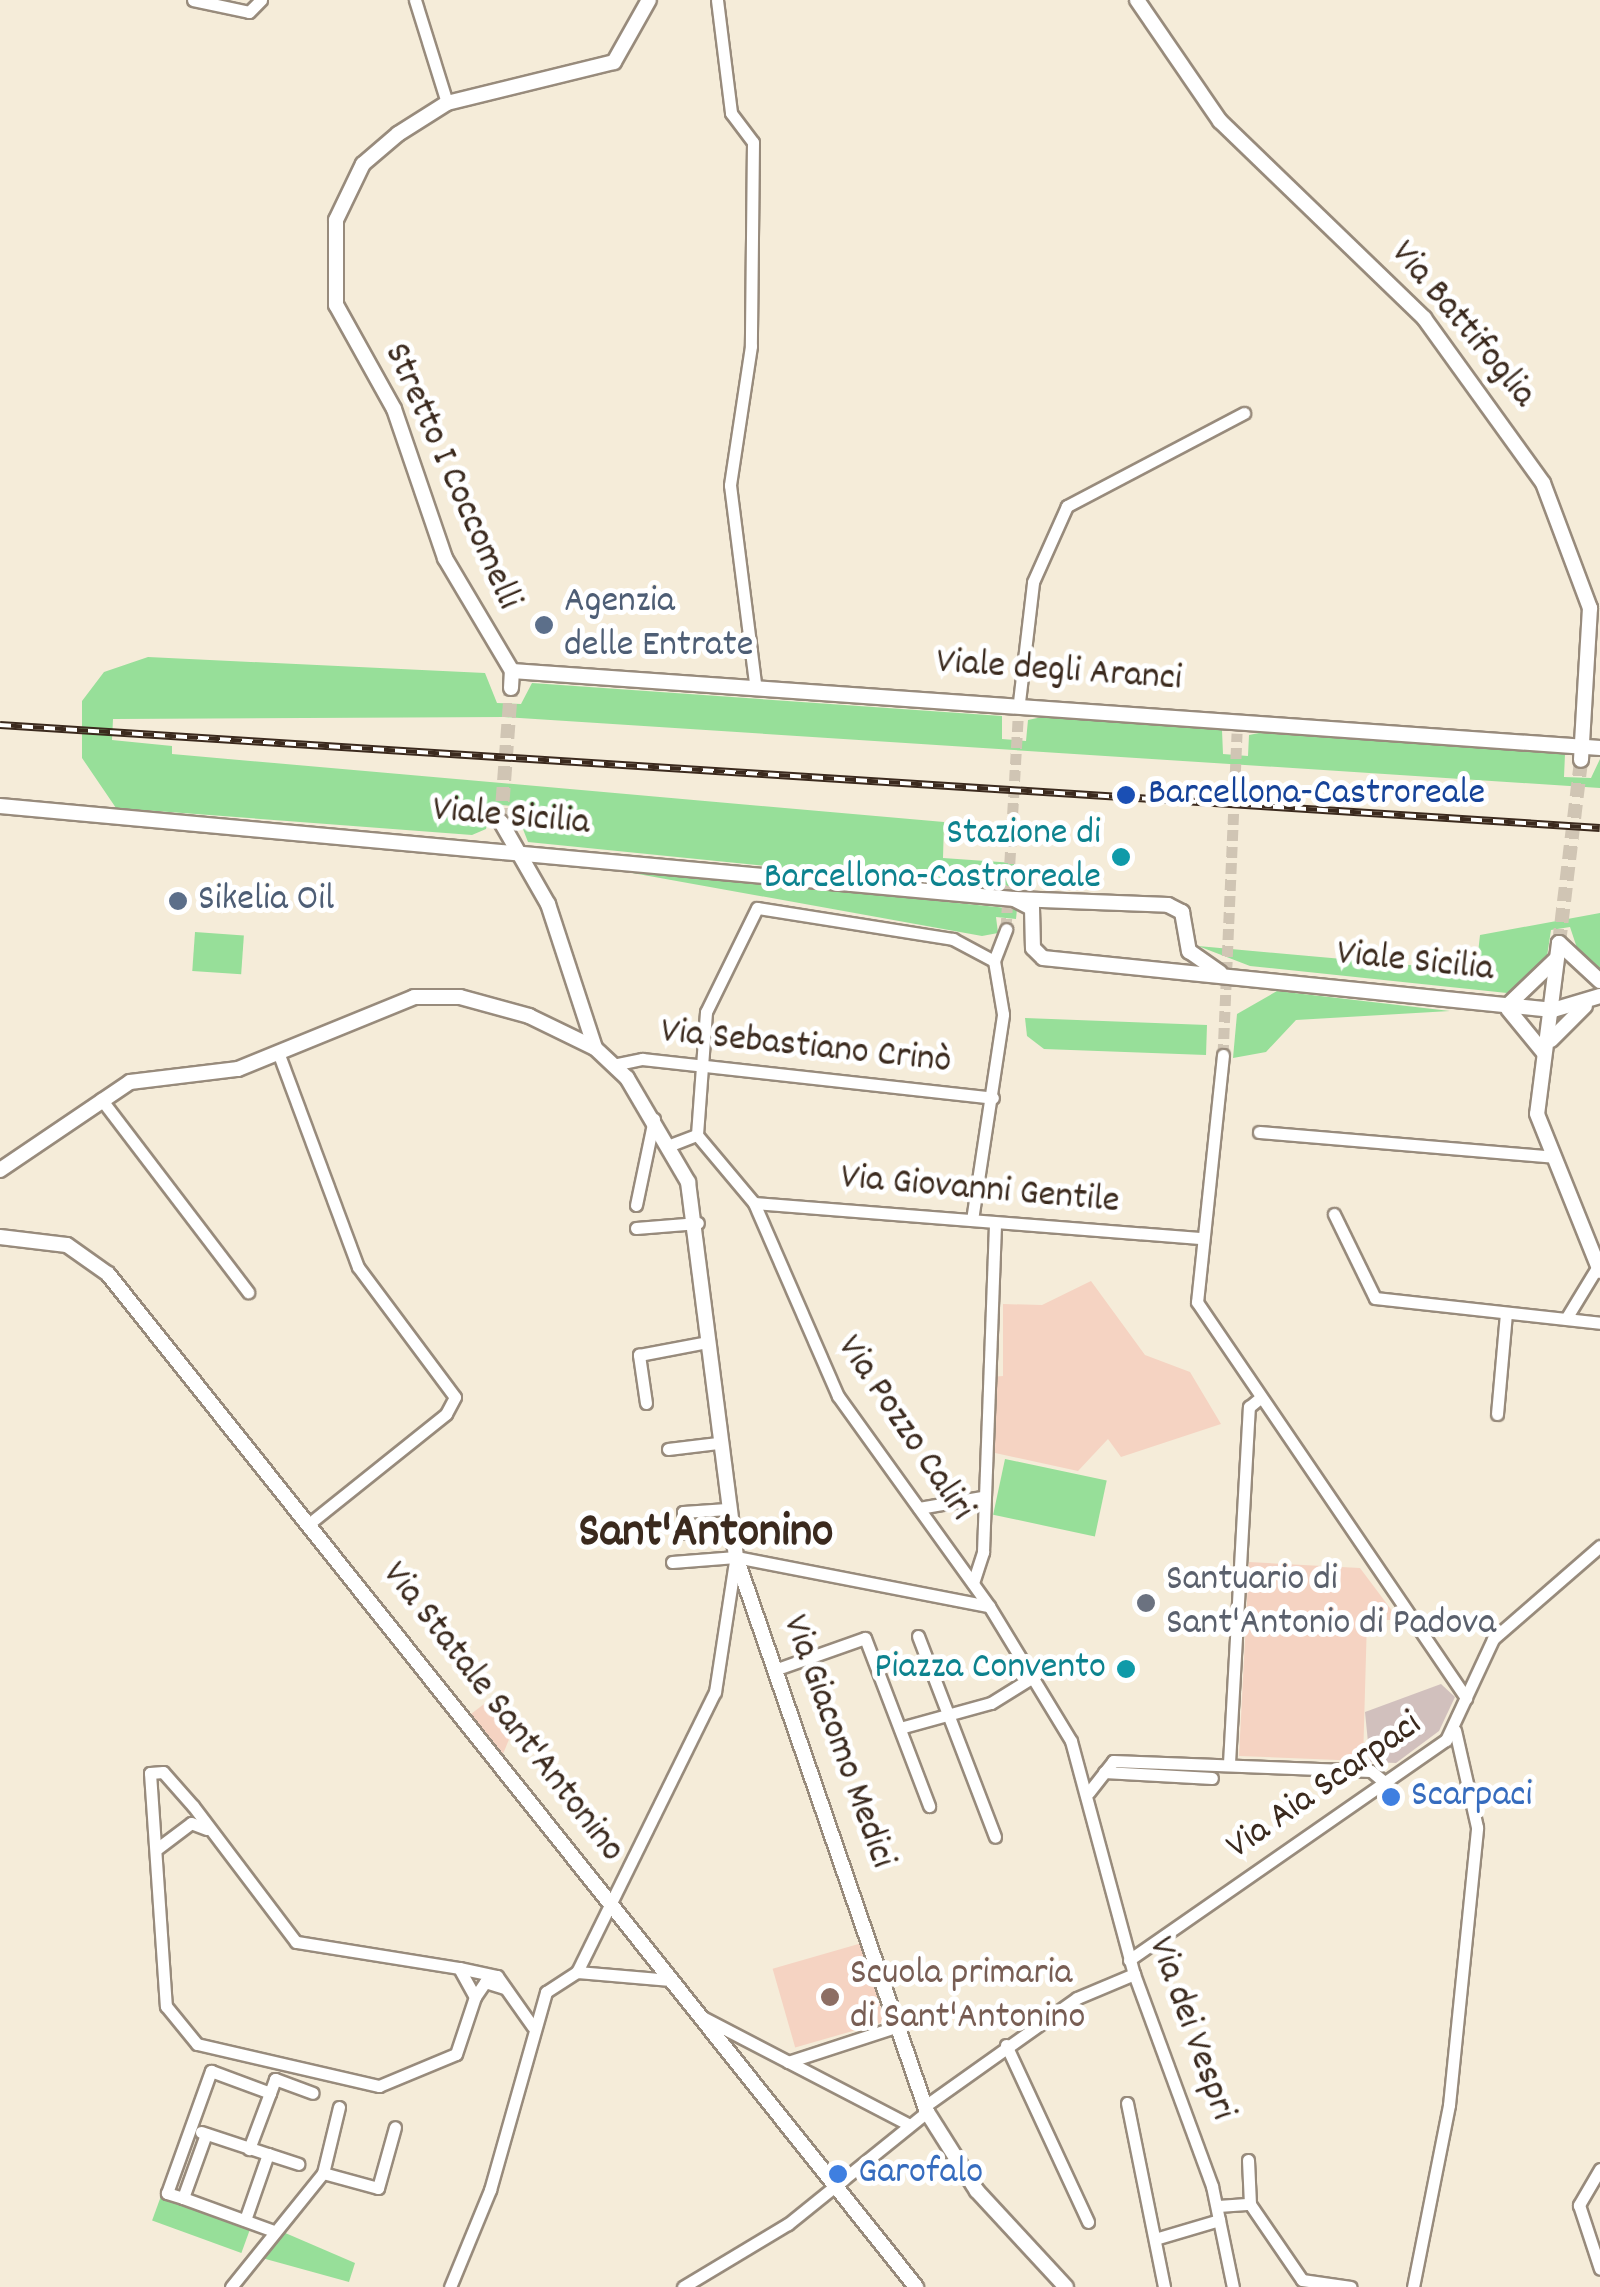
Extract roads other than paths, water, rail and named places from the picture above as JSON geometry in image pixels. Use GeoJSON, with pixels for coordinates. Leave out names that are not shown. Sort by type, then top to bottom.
{"type":"FeatureCollection","features":[{"type":"Feature","properties":{"kind":"street"},"geometry":{"type":"LineString","coordinates":[[194,0],[249,12],[261,0]]}},
{"type":"Feature","properties":{"kind":"street"},"geometry":{"type":"LineString","coordinates":[[415,0],[447,103]]}},
{"type":"Feature","properties":{"kind":"street","name":"Stretto I Coccomelli"},"geometry":{"type":"LineString","coordinates":[[512,670],[445,558],[421,473],[336,305],[331,270],[336,220],[363,164],[447,103],[614,62],[649,0]]}},
{"type":"Feature","properties":{"kind":"street"},"geometry":{"type":"LineString","coordinates":[[717,0],[731,113],[753,142],[751,346],[730,484],[756,683]]}},
{"type":"Feature","properties":{"kind":"street","name":"Via Battifoglia"},"geometry":{"type":"LineString","coordinates":[[1137,0],[1220,121],[1424,318],[1543,483],[1590,608],[1582,754]]}},
{"type":"Feature","properties":{"kind":"street"},"geometry":{"type":"LineString","coordinates":[[1019,702],[1034,582],[1067,506],[1244,413]]}},
{"type":"Feature","properties":{"kind":"street"},"geometry":{"type":"LineString","coordinates":[[511,688],[512,670]]}},
{"type":"Feature","properties":{"kind":"street","name":"Viale degli Aranci"},"geometry":{"type":"LineString","coordinates":[[512,670],[1019,702],[1582,754],[1600,748]]}},
{"type":"Feature","properties":{"kind":"street","name":"Viale Sicilia"},"geometry":{"type":"LineString","coordinates":[[0,806],[512,850],[1015,900],[1045,896],[1174,906],[1189,950],[1220,973]]}},
{"type":"Feature","properties":{"kind":"street"},"geometry":{"type":"LineString","coordinates":[[501,822],[512,850],[548,904],[595,1048]]}},
{"type":"Feature","properties":{"kind":"street"},"geometry":{"type":"LineString","coordinates":[[1033,912],[1045,896]]}},
{"type":"Feature","properties":{"kind":"street","name":"Viale Sicilia"},"geometry":{"type":"LineString","coordinates":[[1015,900],[1033,912],[1041,958],[1220,973],[1552,1010],[1597,997]]}},
{"type":"Feature","properties":{"kind":"street"},"geometry":{"type":"LineString","coordinates":[[673,1144],[697,1134],[698,1066],[711,998],[757,908],[953,939],[994,961]]}},
{"type":"Feature","properties":{"kind":"street"},"geometry":{"type":"LineString","coordinates":[[972,1220],[1003,1014],[994,961],[1006,929]]}},
{"type":"Feature","properties":{"kind":"street"},"geometry":{"type":"LineString","coordinates":[[1558,951],[1600,980]]}},
{"type":"Feature","properties":{"kind":"street"},"geometry":{"type":"LineString","coordinates":[[1547,1051],[1532,1028],[1502,1005],[1558,951]]}},
{"type":"Feature","properties":{"kind":"street"},"geometry":{"type":"LineString","coordinates":[[1558,951],[1537,1114],[1599,1269],[1567,1317]]}},
{"type":"Feature","properties":{"kind":"street","name":"Via Giacomo Medici"},"geometry":{"type":"LineString","coordinates":[[0,1170],[101,1099],[139,1080],[219,1073],[401,1000],[445,995],[501,1006],[595,1048],[613,1065],[655,1114],[673,1144],[698,1223],[718,1442],[736,1557],[926,2109],[977,2191],[1066,2287]]}},
{"type":"Feature","properties":{"kind":"street"},"geometry":{"type":"LineString","coordinates":[[1547,1051],[1597,997]]}},
{"type":"Feature","properties":{"kind":"street"},"geometry":{"type":"LineString","coordinates":[[278,1052],[358,1267],[455,1397],[446,1414],[310,1523]]}},
{"type":"Feature","properties":{"kind":"street"},"geometry":{"type":"LineString","coordinates":[[1223,1055],[1196,1302],[1466,1698]]}},
{"type":"Feature","properties":{"kind":"street","name":"Via Sebastiano Crinò"},"geometry":{"type":"LineString","coordinates":[[613,1065],[698,1066],[993,1098]]}},
{"type":"Feature","properties":{"kind":"street"},"geometry":{"type":"LineString","coordinates":[[101,1099],[248,1292]]}},
{"type":"Feature","properties":{"kind":"street"},"geometry":{"type":"LineString","coordinates":[[636,1205],[655,1114]]}},
{"type":"Feature","properties":{"kind":"street"},"geometry":{"type":"LineString","coordinates":[[1259,1132],[1554,1157]]}},
{"type":"Feature","properties":{"kind":"street","name":"Via Pozzo Caliri"},"geometry":{"type":"LineString","coordinates":[[697,1134],[754,1202],[828,1380],[989,1606]]}},
{"type":"Feature","properties":{"kind":"street","name":"Via Giovanni Gentile"},"geometry":{"type":"LineString","coordinates":[[754,1202],[1200,1238]]}},
{"type":"Feature","properties":{"kind":"street"},"geometry":{"type":"LineString","coordinates":[[1334,1214],[1375,1298],[1600,1322]]}},
{"type":"Feature","properties":{"kind":"street"},"geometry":{"type":"LineString","coordinates":[[636,1228],[698,1223]]}},
{"type":"Feature","properties":{"kind":"street"},"geometry":{"type":"LineString","coordinates":[[973,1583],[982,1497],[995,1223]]}},
{"type":"Feature","properties":{"kind":"street","name":"Via Statale Sant'Antonino"},"geometry":{"type":"LineString","coordinates":[[0,1237],[67,1246],[101,1266],[310,1523],[916,2287]]}},
{"type":"Feature","properties":{"kind":"street"},"geometry":{"type":"LineString","coordinates":[[1498,1414],[1506,1313]]}},
{"type":"Feature","properties":{"kind":"street"},"geometry":{"type":"LineString","coordinates":[[646,1404],[639,1355],[707,1342]]}},
{"type":"Feature","properties":{"kind":"street"},"geometry":{"type":"LineString","coordinates":[[1228,1763],[1249,1406],[1259,1399]]}},
{"type":"Feature","properties":{"kind":"street"},"geometry":{"type":"LineString","coordinates":[[668,1449],[718,1442]]}},
{"type":"Feature","properties":{"kind":"street"},"geometry":{"type":"LineString","coordinates":[[920,1508],[982,1497]]}},
{"type":"Feature","properties":{"kind":"street"},"geometry":{"type":"LineString","coordinates":[[684,1533],[683,1512],[728,1510]]}},
{"type":"Feature","properties":{"kind":"street","name":"Via Aia Scarpaci"},"geometry":{"type":"LineString","coordinates":[[1130,1960],[1455,1730],[1466,1698],[1505,1625],[1598,1550]]}},
{"type":"Feature","properties":{"kind":"street"},"geometry":{"type":"LineString","coordinates":[[672,1562],[736,1557],[989,1606],[1036,1675],[1088,1792],[1113,1761],[1370,1771],[1382,1781]]}},
{"type":"Feature","properties":{"kind":"street"},"geometry":{"type":"LineString","coordinates":[[450,2287],[490,2190],[546,1992],[577,1972],[613,1906],[724,1667],[736,1557]]}},
{"type":"Feature","properties":{"kind":"street"},"geometry":{"type":"LineString","coordinates":[[918,1636],[995,1838]]}},
{"type":"Feature","properties":{"kind":"street"},"geometry":{"type":"LineString","coordinates":[[777,1670],[865,1638],[929,1806]]}},
{"type":"Feature","properties":{"kind":"street"},"geometry":{"type":"LineString","coordinates":[[900,1728],[948,1715],[1036,1675]]}},
{"type":"Feature","properties":{"kind":"street"},"geometry":{"type":"LineString","coordinates":[[1414,2287],[1449,2105],[1477,1827],[1455,1730]]}},
{"type":"Feature","properties":{"kind":"street"},"geometry":{"type":"LineString","coordinates":[[508,1991],[486,1982],[476,1997],[451,2061],[380,2086],[197,2044],[168,2015],[153,1770],[193,1806],[296,1942],[497,1976],[508,1991],[533,2027]]}},
{"type":"Feature","properties":{"kind":"street"},"geometry":{"type":"LineString","coordinates":[[1104,1772],[1212,1778]]}},
{"type":"Feature","properties":{"kind":"street","name":"Via dei Vespri"},"geometry":{"type":"LineString","coordinates":[[1088,1792],[1134,1974],[1218,2213],[1233,2287]]}},
{"type":"Feature","properties":{"kind":"street"},"geometry":{"type":"LineString","coordinates":[[191,1823],[193,1806]]}},
{"type":"Feature","properties":{"kind":"street"},"geometry":{"type":"LineString","coordinates":[[153,1814],[169,1832]]}},
{"type":"Feature","properties":{"kind":"street"},"geometry":{"type":"LineString","coordinates":[[158,1853],[169,1832],[191,1823],[214,1834]]}},
{"type":"Feature","properties":{"kind":"street"},"geometry":{"type":"LineString","coordinates":[[459,1968],[476,1997]]}},
{"type":"Feature","properties":{"kind":"street"},"geometry":{"type":"LineString","coordinates":[[577,1972],[670,1980]]}},
{"type":"Feature","properties":{"kind":"street"},"geometry":{"type":"LineString","coordinates":[[682,2287],[838,2188],[908,2124],[1006,2045],[1134,1974]]}},
{"type":"Feature","properties":{"kind":"street"},"geometry":{"type":"LineString","coordinates":[[699,2015],[908,2124]]}},
{"type":"Feature","properties":{"kind":"street"},"geometry":{"type":"LineString","coordinates":[[788,2062],[898,2026]]}},
{"type":"Feature","properties":{"kind":"street"},"geometry":{"type":"LineString","coordinates":[[1006,2045],[1088,2222]]}},
{"type":"Feature","properties":{"kind":"street"},"geometry":{"type":"LineString","coordinates":[[270,2093],[212,2071],[167,2192],[272,2230]]}},
{"type":"Feature","properties":{"kind":"street"},"geometry":{"type":"LineString","coordinates":[[250,2149],[276,2079],[313,2093]]}},
{"type":"Feature","properties":{"kind":"street"},"geometry":{"type":"LineString","coordinates":[[1127,2103],[1164,2287]]}},
{"type":"Feature","properties":{"kind":"street"},"geometry":{"type":"LineString","coordinates":[[232,2287],[272,2230],[323,2173],[340,2107]]}},
{"type":"Feature","properties":{"kind":"street"},"geometry":{"type":"LineString","coordinates":[[323,2173],[378,2188],[395,2126]]}},
{"type":"Feature","properties":{"kind":"street"},"geometry":{"type":"LineString","coordinates":[[191,2129],[298,2164]]}},
{"type":"Feature","properties":{"kind":"street"},"geometry":{"type":"LineString","coordinates":[[183,2198],[206,2134]]}},
{"type":"Feature","properties":{"kind":"street"},"geometry":{"type":"LineString","coordinates":[[245,2220],[268,2154]]}},
{"type":"Feature","properties":{"kind":"street"},"geometry":{"type":"LineString","coordinates":[[1248,2160],[1250,2204],[1296,2275],[1318,2286],[1351,2287]]}},
{"type":"Feature","properties":{"kind":"street"},"geometry":{"type":"LineString","coordinates":[[1600,2169],[1579,2206],[1600,2269]]}},
{"type":"Feature","properties":{"kind":"street"},"geometry":{"type":"LineString","coordinates":[[1155,2238],[1250,2204]]}},
{"type":"Feature","properties":{"kind":"tunnel"},"geometry":{"type":"LineString","coordinates":[[501,822],[511,688]]}},
{"type":"Feature","properties":{"kind":"tunnel"},"geometry":{"type":"LineString","coordinates":[[1006,929],[1019,702]]}},
{"type":"Feature","properties":{"kind":"tunnel"},"geometry":{"type":"LineString","coordinates":[[1223,1055],[1237,733]]}},
{"type":"Feature","properties":{"kind":"tunnel"},"geometry":{"type":"LineString","coordinates":[[1559,943],[1581,760]]}},
{"type":"Feature","properties":{"kind":"railway"},"geometry":{"type":"LineString","coordinates":[[0,725],[1600,828]]}},
{"type":"Feature","properties":{"kind":"place","name":"Agenzia delle Entrate"},"geometry":{"type":"Point","coordinates":[544,625]}},
{"type":"Feature","properties":{"kind":"place","name":"Barcellona-Castroreale"},"geometry":{"type":"Point","coordinates":[1126,795]}},
{"type":"Feature","properties":{"kind":"place","name":"Stazione di Barcellona-Castroreale"},"geometry":{"type":"Point","coordinates":[1121,857]}},
{"type":"Feature","properties":{"kind":"place","name":"Sikelia Oil"},"geometry":{"type":"Point","coordinates":[178,901]}},
{"type":"Feature","properties":{"kind":"place","name":"Santuario di Sant'Antonio di Padova"},"geometry":{"type":"Point","coordinates":[1146,1603]}},
{"type":"Feature","properties":{"kind":"place","name":"Piazza Convento"},"geometry":{"type":"Point","coordinates":[1126,1669]}},
{"type":"Feature","properties":{"kind":"place","name":"Scarpaci"},"geometry":{"type":"Point","coordinates":[1391,1797]}},
{"type":"Feature","properties":{"kind":"place","name":"Scuola primaria di Sant'Antonino"},"geometry":{"type":"Point","coordinates":[830,1997]}},
{"type":"Feature","properties":{"kind":"place","name":"Garofalo"},"geometry":{"type":"Point","coordinates":[838,2174]}},
{"type":"Feature","properties":{"kind":"district","name":"Sant'Antonino"},"geometry":{"type":"Point","coordinates":[706,1535]}}]}
